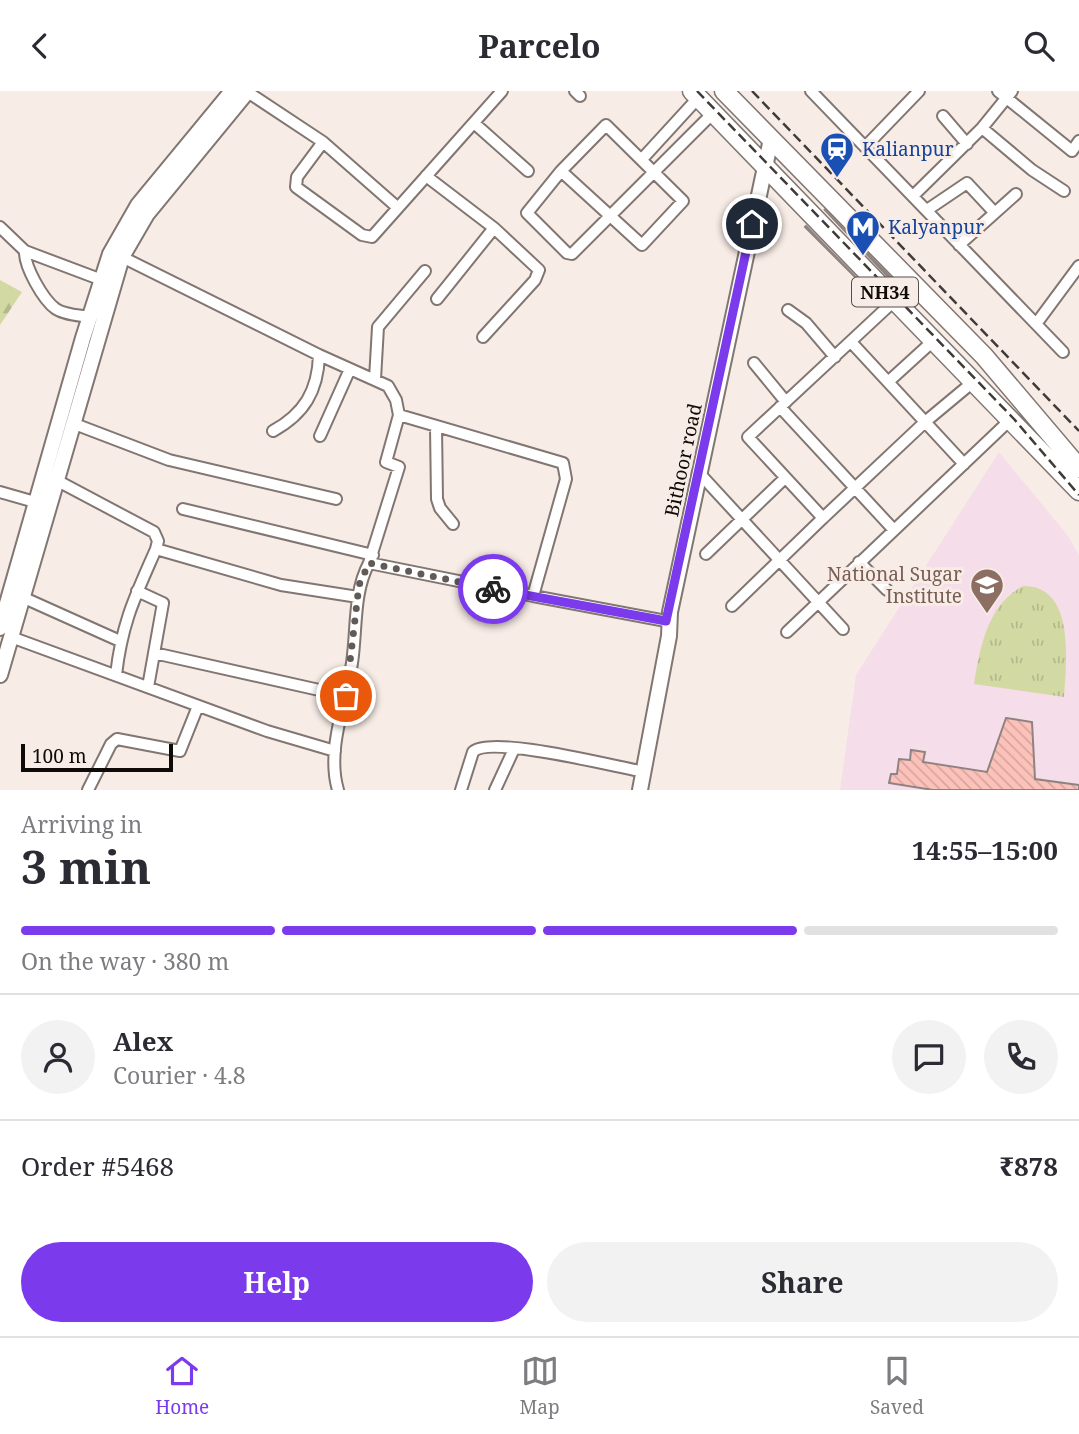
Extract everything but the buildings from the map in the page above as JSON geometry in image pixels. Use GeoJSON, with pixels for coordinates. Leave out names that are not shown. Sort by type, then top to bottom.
{"type":"FeatureCollection","features":[{"type":"Feature","properties":{"kind":"highway","name":"NH34"},"geometry":{"type":"LineString","coordinates":[[724,91],[984,356],[1079,468]]}},
{"type":"Feature","properties":{"kind":"highway","name":"NH34"},"geometry":{"type":"LineString","coordinates":[[695,94],[1079,491]]}},
{"type":"Feature","properties":{"kind":"street"},"geometry":{"type":"LineString","coordinates":[[0,675],[5,633],[42,504],[90,317],[110,254],[138,205],[232,91]]}},
{"type":"Feature","properties":{"kind":"street"},"geometry":{"type":"LineString","coordinates":[[5,633],[22,597],[42,504],[56,480],[122,257],[147,215],[247,91],[323,142],[397,207]]}},
{"type":"Feature","properties":{"kind":"street"},"geometry":{"type":"LineString","coordinates":[[323,142],[297,177],[295,184],[298,190],[366,237],[374,235],[502,91]]}},
{"type":"Feature","properties":{"kind":"street"},"geometry":{"type":"LineString","coordinates":[[811,91],[1063,352]]}},
{"type":"Feature","properties":{"kind":"street"},"geometry":{"type":"LineString","coordinates":[[866,146],[919,91]]}},
{"type":"Feature","properties":{"kind":"street"},"geometry":{"type":"LineString","coordinates":[[642,158],[695,94]]}},
{"type":"Feature","properties":{"kind":"street"},"geometry":{"type":"LineString","coordinates":[[914,195],[982,128],[1005,94],[1072,151],[1079,141]]}},
{"type":"Feature","properties":{"kind":"street"},"geometry":{"type":"LineString","coordinates":[[561,171],[611,217],[642,245],[682,205],[681,197],[655,171],[642,158],[606,125],[561,171],[527,213],[567,253],[578,252],[611,217],[655,171],[713,113]]}},
{"type":"Feature","properties":{"kind":"street"},"geometry":{"type":"LineString","coordinates":[[943,116],[967,144]]}},
{"type":"Feature","properties":{"kind":"street"},"geometry":{"type":"LineString","coordinates":[[474,123],[528,171]]}},
{"type":"Feature","properties":{"kind":"street"},"geometry":{"type":"LineString","coordinates":[[982,128],[1032,170],[1064,191]]}},
{"type":"Feature","properties":{"kind":"street","name":"Bithoor road"},"geometry":{"type":"LineString","coordinates":[[640,790],[669,636],[668,617],[771,139]]}},
{"type":"Feature","properties":{"kind":"street"},"geometry":{"type":"LineString","coordinates":[[426,176],[537,265],[539,272],[483,337]]}},
{"type":"Feature","properties":{"kind":"street"},"geometry":{"type":"LineString","coordinates":[[928,210],[967,183],[995,212]]}},
{"type":"Feature","properties":{"kind":"street"},"geometry":{"type":"LineString","coordinates":[[960,244],[1016,194]]}},
{"type":"Feature","properties":{"kind":"street"},"geometry":{"type":"LineString","coordinates":[[0,227],[25,251],[102,280]]}},
{"type":"Feature","properties":{"kind":"street"},"geometry":{"type":"LineString","coordinates":[[437,299],[494,228]]}},
{"type":"Feature","properties":{"kind":"street"},"geometry":{"type":"LineString","coordinates":[[25,251],[26,267],[52,306],[64,313],[90,317]]}},
{"type":"Feature","properties":{"kind":"street"},"geometry":{"type":"LineString","coordinates":[[122,257],[318,355],[375,379],[393,391],[399,415],[386,462],[399,467],[371,559],[361,578],[346,696],[335,751],[338,790]]}},
{"type":"Feature","properties":{"kind":"street"},"geometry":{"type":"LineString","coordinates":[[1036,324],[1079,266]]}},
{"type":"Feature","properties":{"kind":"street"},"geometry":{"type":"LineString","coordinates":[[375,379],[378,327],[425,271]]}},
{"type":"Feature","properties":{"kind":"street"},"geometry":{"type":"LineString","coordinates":[[823,518],[748,437],[894,301]]}},
{"type":"Feature","properties":{"kind":"street"},"geometry":{"type":"LineString","coordinates":[[789,310],[806,323],[835,357]]}},
{"type":"Feature","properties":{"kind":"street"},"geometry":{"type":"LineString","coordinates":[[888,382],[933,341]]}},
{"type":"Feature","properties":{"kind":"street"},"geometry":{"type":"LineString","coordinates":[[851,342],[964,464]]}},
{"type":"Feature","properties":{"kind":"street"},"geometry":{"type":"LineString","coordinates":[[273,431],[296,416],[313,393],[318,377],[318,355]]}},
{"type":"Feature","properties":{"kind":"street"},"geometry":{"type":"LineString","coordinates":[[754,363],[783,404],[853,488],[893,529]]}},
{"type":"Feature","properties":{"kind":"street"},"geometry":{"type":"LineString","coordinates":[[320,436],[350,369]]}},
{"type":"Feature","properties":{"kind":"street"},"geometry":{"type":"LineString","coordinates":[[732,606],[853,488],[973,382]]}},
{"type":"Feature","properties":{"kind":"street"},"geometry":{"type":"LineString","coordinates":[[399,415],[565,466],[566,479],[533,596]]}},
{"type":"Feature","properties":{"kind":"street"},"geometry":{"type":"LineString","coordinates":[[787,632],[1010,421]]}},
{"type":"Feature","properties":{"kind":"street"},"geometry":{"type":"LineString","coordinates":[[72,423],[169,460],[336,499]]}},
{"type":"Feature","properties":{"kind":"street"},"geometry":{"type":"LineString","coordinates":[[436,427],[434,460],[437,499],[440,508],[453,524]]}},
{"type":"Feature","properties":{"kind":"street"},"geometry":{"type":"LineString","coordinates":[[700,474],[842,629]]}},
{"type":"Feature","properties":{"kind":"street"},"geometry":{"type":"LineString","coordinates":[[706,554],[785,478]]}},
{"type":"Feature","properties":{"kind":"street"},"geometry":{"type":"LineString","coordinates":[[56,480],[154,532],[158,537],[156,549],[129,606],[120,641],[116,675]]}},
{"type":"Feature","properties":{"kind":"street"},"geometry":{"type":"LineString","coordinates":[[0,492],[42,504]]}},
{"type":"Feature","properties":{"kind":"street"},"geometry":{"type":"LineString","coordinates":[[183,509],[371,559],[533,596],[668,617],[660,634],[631,790]]}},
{"type":"Feature","properties":{"kind":"street"},"geometry":{"type":"LineString","coordinates":[[156,549],[281,585],[358,597]]}},
{"type":"Feature","properties":{"kind":"street"},"geometry":{"type":"LineString","coordinates":[[859,562],[887,590]]}},
{"type":"Feature","properties":{"kind":"street"},"geometry":{"type":"LineString","coordinates":[[137,591],[163,601],[148,688]]}},
{"type":"Feature","properties":{"kind":"street"},"geometry":{"type":"LineString","coordinates":[[22,597],[120,641]]}},
{"type":"Feature","properties":{"kind":"street"},"geometry":{"type":"LineString","coordinates":[[5,633],[198,706],[335,751]]}},
{"type":"Feature","properties":{"kind":"street"},"geometry":{"type":"LineString","coordinates":[[154,653],[346,696]]}},
{"type":"Feature","properties":{"kind":"street"},"geometry":{"type":"LineString","coordinates":[[88,790],[111,744],[117,739],[180,751],[198,706]]}},
{"type":"Feature","properties":{"kind":"street"},"geometry":{"type":"LineString","coordinates":[[461,790],[475,749],[484,746],[635,770]]}},
{"type":"Feature","properties":{"kind":"street"},"geometry":{"type":"LineString","coordinates":[[495,790],[514,749]]}},
{"type":"Feature","properties":{"kind":"shaded area","name":"National Sugar Institute"},"geometry":{"type":"Polygon","coordinates":[[[999,452],[1068,536],[1079,555],[1079,790],[840,790],[856,675],[999,452]]]}},
{"type":"Feature","properties":{"kind":"green space"},"geometry":{"type":"Polygon","coordinates":[[[0,280],[22,292],[0,325],[0,280]]]}},
{"type":"Feature","properties":{"kind":"green space"},"geometry":{"type":"Polygon","coordinates":[[[1023,586],[1040,589],[1052,598],[1060,612],[1066,647],[1064,697],[974,684],[979,656],[993,616],[1011,594],[1023,586]]]}},
{"type":"Feature","properties":{"kind":"railway"},"geometry":{"type":"LineString","coordinates":[[697,91],[1014,419],[1079,495]]}},
{"type":"Feature","properties":{"kind":"railway"},"geometry":{"type":"LineString","coordinates":[[752,91],[1079,431]]}},
{"type":"Feature","properties":{"kind":"way so far"},"geometry":{"type":"LineString","coordinates":[[346,696],[352,663],[359,585],[369,563],[493,589]]}},
{"type":"Feature","properties":{"kind":"place","name":"Kalianpur"},"geometry":{"type":"Point","coordinates":[837,179]}},
{"type":"Feature","properties":{"kind":"place","name":"Kalyanpur"},"geometry":{"type":"Point","coordinates":[863,257]}},
{"type":"Feature","properties":{"kind":"place","name":"National Sugar Institute"},"geometry":{"type":"Point","coordinates":[987,615]}},
{"type":"Feature","properties":{"kind":"route"},"geometry":{"type":"LineString","coordinates":[[493,589],[666,621],[700,474],[752,224]]}}]}
